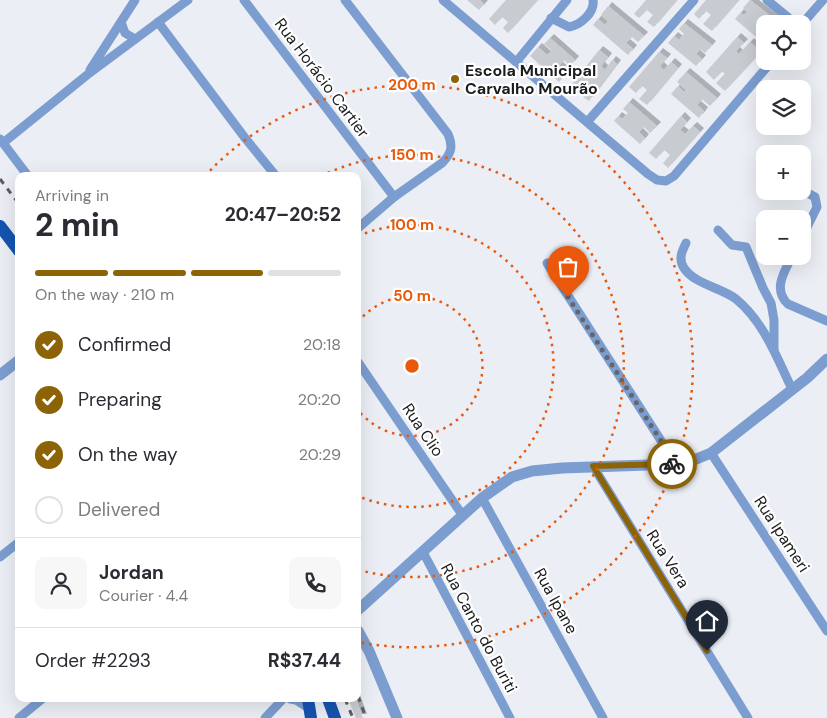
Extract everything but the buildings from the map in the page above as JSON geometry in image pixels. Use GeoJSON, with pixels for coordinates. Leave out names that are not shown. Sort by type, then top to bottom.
{"type":"FeatureCollection","features":[{"type":"Feature","properties":{"kind":"main road"},"geometry":{"type":"LineString","coordinates":[[0,226],[15,245]]}},
{"type":"Feature","properties":{"kind":"main road"},"geometry":{"type":"LineString","coordinates":[[329,702],[335,718]]}},
{"type":"Feature","properties":{"kind":"street"},"geometry":{"type":"LineString","coordinates":[[87,74],[135,0]]}},
{"type":"Feature","properties":{"kind":"street"},"geometry":{"type":"LineString","coordinates":[[25,172],[1,141],[87,74],[188,0]]}},
{"type":"Feature","properties":{"kind":"street","name":"Rua Horácio Cartier"},"geometry":{"type":"LineString","coordinates":[[244,0],[394,197]]}},
{"type":"Feature","properties":{"kind":"street"},"geometry":{"type":"LineString","coordinates":[[345,0],[448,134],[451,142],[449,156],[394,197],[361,225]]}},
{"type":"Feature","properties":{"kind":"street"},"geometry":{"type":"LineString","coordinates":[[443,0],[657,180],[666,181],[674,176],[764,70]]}},
{"type":"Feature","properties":{"kind":"street"},"geometry":{"type":"LineString","coordinates":[[517,61],[567,0]]}},
{"type":"Feature","properties":{"kind":"street"},"geometry":{"type":"LineString","coordinates":[[551,18],[569,27],[576,25],[591,12],[594,7],[593,0]]}},
{"type":"Feature","properties":{"kind":"street"},"geometry":{"type":"LineString","coordinates":[[588,121],[694,0]]}},
{"type":"Feature","properties":{"kind":"street"},"geometry":{"type":"LineString","coordinates":[[767,0],[785,15]]}},
{"type":"Feature","properties":{"kind":"street"},"geometry":{"type":"LineString","coordinates":[[810,15],[823,0]]}},
{"type":"Feature","properties":{"kind":"street"},"geometry":{"type":"LineString","coordinates":[[121,22],[125,33],[135,39]]}},
{"type":"Feature","properties":{"kind":"street"},"geometry":{"type":"LineString","coordinates":[[158,22],[273,172]]}},
{"type":"Feature","properties":{"kind":"street"},"geometry":{"type":"LineString","coordinates":[[811,195],[815,197],[817,207],[811,219]]}},
{"type":"Feature","properties":{"kind":"street"},"geometry":{"type":"LineString","coordinates":[[718,230],[732,245],[746,247],[771,303],[774,320],[774,353]]}},
{"type":"Feature","properties":{"kind":"street"},"geometry":{"type":"LineString","coordinates":[[686,243],[680,255],[684,269],[711,287],[734,298],[758,322],[792,389]]}},
{"type":"Feature","properties":{"kind":"street"},"geometry":{"type":"LineString","coordinates":[[547,264],[676,464]]}},
{"type":"Feature","properties":{"kind":"street"},"geometry":{"type":"LineString","coordinates":[[788,265],[780,283],[783,299],[788,304],[827,321]]}},
{"type":"Feature","properties":{"kind":"street"},"geometry":{"type":"LineString","coordinates":[[0,376],[15,363]]}},
{"type":"Feature","properties":{"kind":"street"},"geometry":{"type":"LineString","coordinates":[[361,607],[482,498],[512,477],[532,471],[593,466],[689,462],[711,453],[826,364]]}},
{"type":"Feature","properties":{"kind":"street","name":"Rua Clio"},"geometry":{"type":"LineString","coordinates":[[361,366],[463,516]]}},
{"type":"Feature","properties":{"kind":"street","name":"Rua Ipameri"},"geometry":{"type":"LineString","coordinates":[[711,453],[827,631]]}},
{"type":"Feature","properties":{"kind":"street","name":"Rua Vera"},"geometry":{"type":"LineString","coordinates":[[593,466],[748,718]]}},
{"type":"Feature","properties":{"kind":"street","name":"Rua Ipane"},"geometry":{"type":"LineString","coordinates":[[482,498],[604,718]]}},
{"type":"Feature","properties":{"kind":"street"},"geometry":{"type":"LineString","coordinates":[[0,557],[15,545]]}},
{"type":"Feature","properties":{"kind":"street","name":"Rua Canto do Buriti"},"geometry":{"type":"LineString","coordinates":[[423,552],[510,718]]}},
{"type":"Feature","properties":{"kind":"street"},"geometry":{"type":"LineString","coordinates":[[361,636],[397,718]]}},
{"type":"Feature","properties":{"kind":"street"},"geometry":{"type":"LineString","coordinates":[[19,718],[38,702]]}},
{"type":"Feature","properties":{"kind":"street"},"geometry":{"type":"LineString","coordinates":[[266,718],[280,702]]}},
{"type":"Feature","properties":{"kind":"street"},"geometry":{"type":"LineString","coordinates":[[299,702],[310,709]]}},
{"type":"Feature","properties":{"kind":"railway"},"geometry":{"type":"LineString","coordinates":[[0,179],[15,199]]}},
{"type":"Feature","properties":{"kind":"railway"},"geometry":{"type":"LineString","coordinates":[[346,702],[353,718]]}},
{"type":"Feature","properties":{"kind":"railway"},"geometry":{"type":"LineString","coordinates":[[360,702],[366,718]]}},
{"type":"Feature","properties":{"kind":"way so far"},"geometry":{"type":"LineString","coordinates":[[568,297],[676,464],[672,464]]}},
{"type":"Feature","properties":{"kind":"place","name":"Escola Municipal Carvalho Mourão"},"geometry":{"type":"Point","coordinates":[455,79]}},
{"type":"Feature","properties":{"kind":"route"},"geometry":{"type":"LineString","coordinates":[[672,464],[593,466],[707,651]]}}]}
